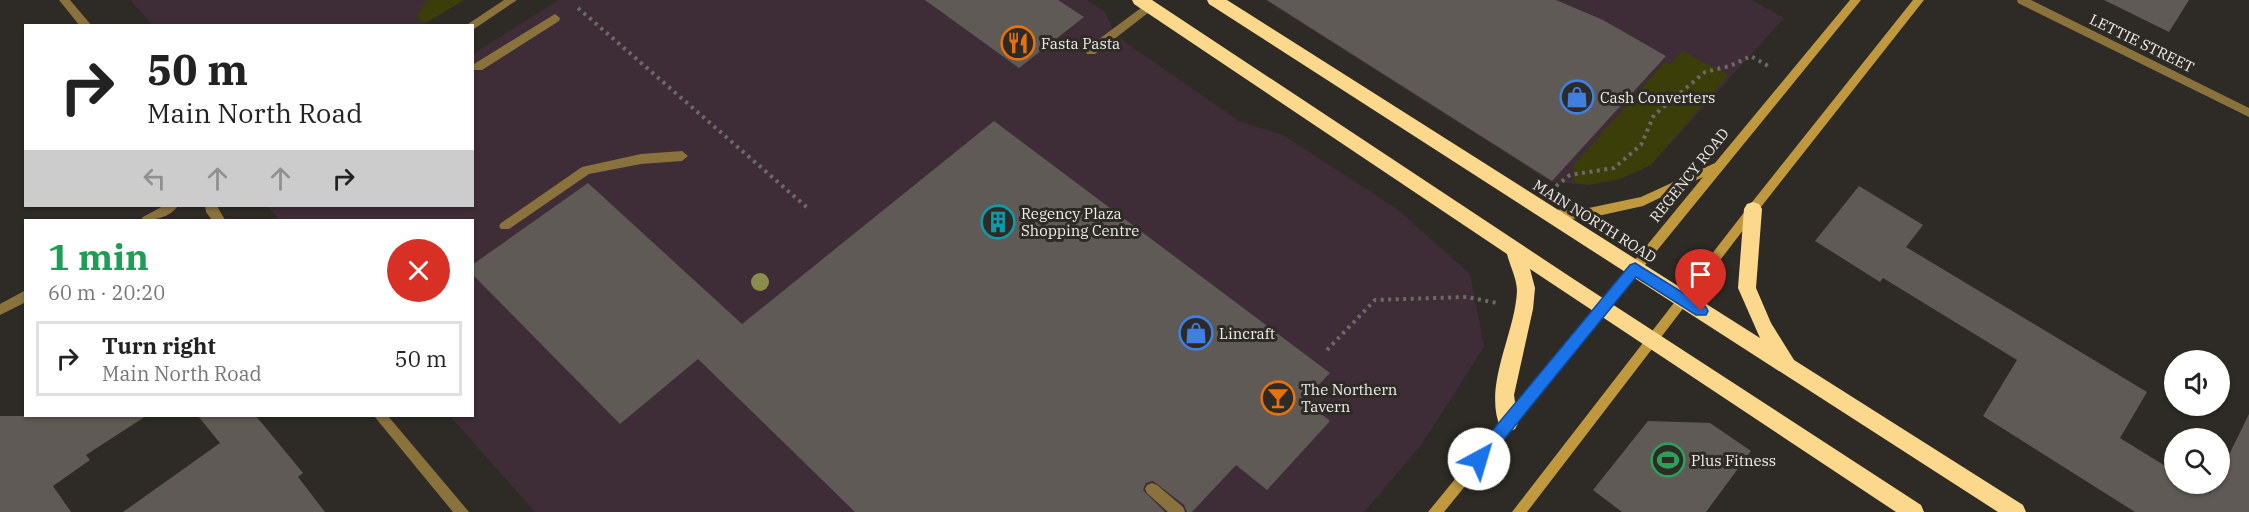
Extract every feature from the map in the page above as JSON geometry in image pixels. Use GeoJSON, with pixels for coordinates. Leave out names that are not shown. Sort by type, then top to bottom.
{"type":"FeatureCollection","features":[{"type":"Feature","properties":{"kind":"highway","name":"MAIN NORTH ROAD"},"geometry":{"type":"LineString","coordinates":[[1215,0],[1545,213],[1788,364],[2016,512]]}},
{"type":"Feature","properties":{"kind":"highway"},"geometry":{"type":"LineString","coordinates":[[1144,3],[1652,341],[1914,512]]}},
{"type":"Feature","properties":{"kind":"highway"},"geometry":{"type":"LineString","coordinates":[[1753,209],[1747,288],[1764,328],[1788,364]]}},
{"type":"Feature","properties":{"kind":"highway"},"geometry":{"type":"LineString","coordinates":[[1508,423],[1504,395],[1524,309],[1526,288],[1515,250]]}},
{"type":"Feature","properties":{"kind":"main road","name":"REGENCY ROAD"},"geometry":{"type":"LineString","coordinates":[[1435,512],[1856,0]]}},
{"type":"Feature","properties":{"kind":"main road"},"geometry":{"type":"LineString","coordinates":[[1519,512],[1753,209],[1919,0]]}},
{"type":"Feature","properties":{"kind":"main road"},"geometry":{"type":"LineString","coordinates":[[1545,213],[1584,214],[1643,201],[1719,165]]}},
{"type":"Feature","properties":{"kind":"street"},"geometry":{"type":"LineString","coordinates":[[64,0],[85,24]]}},
{"type":"Feature","properties":{"kind":"street"},"geometry":{"type":"LineString","coordinates":[[473,24],[512,0]]}},
{"type":"Feature","properties":{"kind":"street","name":"LETTIE STREET"},"geometry":{"type":"LineString","coordinates":[[2022,0],[2249,113]]}},
{"type":"Feature","properties":{"kind":"street"},"geometry":{"type":"LineString","coordinates":[[1091,51],[1144,3]]}},
{"type":"Feature","properties":{"kind":"street"},"geometry":{"type":"LineString","coordinates":[[478,67],[555,18]]}},
{"type":"Feature","properties":{"kind":"street"},"geometry":{"type":"LineString","coordinates":[[505,226],[586,170],[641,159],[682,156]]}},
{"type":"Feature","properties":{"kind":"street"},"geometry":{"type":"LineString","coordinates":[[149,219],[170,207]]}},
{"type":"Feature","properties":{"kind":"street"},"geometry":{"type":"LineString","coordinates":[[0,310],[24,296]]}},
{"type":"Feature","properties":{"kind":"street"},"geometry":{"type":"LineString","coordinates":[[381,417],[462,512]]}},
{"type":"Feature","properties":{"kind":"street"},"geometry":{"type":"LineString","coordinates":[[1152,489],[1178,512]]}},
{"type":"Feature","properties":{"kind":"path"},"geometry":{"type":"LineString","coordinates":[[577,8],[810,210]]}},
{"type":"Feature","properties":{"kind":"path"},"geometry":{"type":"LineString","coordinates":[[1554,189],[1570,175],[1614,168],[1641,145],[1654,115],[1705,72],[1730,66],[1751,56],[1791,79]]}},
{"type":"Feature","properties":{"kind":"path"},"geometry":{"type":"LineString","coordinates":[[1327,350],[1375,300],[1467,297],[1507,306]]}},
{"type":"Feature","properties":{"kind":"shaded area"},"geometry":{"type":"Polygon","coordinates":[[[130,0],[463,0],[424,24],[152,24],[130,0]]]}},
{"type":"Feature","properties":{"kind":"shaded area"},"geometry":{"type":"Polygon","coordinates":[[[428,0],[464,0],[429,21],[422,22],[417,17],[428,0]]]}},
{"type":"Feature","properties":{"kind":"shaded area"},"geometry":{"type":"Polygon","coordinates":[[[559,0],[1087,0],[1105,12],[1115,35],[1239,121],[1283,135],[1397,209],[1470,274],[1484,347],[1421,445],[1364,512],[535,512],[451,417],[474,417],[474,219],[279,219],[268,207],[474,207],[474,53],[559,0]]]}},
{"type":"Feature","properties":{"kind":"shaded area"},"geometry":{"type":"Polygon","coordinates":[[[1265,0],[1751,0],[1784,18],[1651,165],[1620,179],[1588,185],[1551,182],[1265,0]]]}},
{"type":"Feature","properties":{"kind":"shaded area"},"geometry":{"type":"Polygon","coordinates":[[[1682,51],[1728,75],[1651,165],[1620,179],[1588,185],[1574,182],[1573,166],[1664,63],[1671,64],[1682,51]]]}},
{"type":"Feature","properties":{"kind":"building","name":"Fasta Pasta"},"geometry":{"type":"Polygon","coordinates":[[[925,0],[1058,0],[1084,17],[1019,68],[925,0]]]}},
{"type":"Feature","properties":{"kind":"building"},"geometry":{"type":"Polygon","coordinates":[[[1267,0],[1556,0],[1603,20],[1666,56],[1552,181],[1267,0]]]}},
{"type":"Feature","properties":{"kind":"building"},"geometry":{"type":"Polygon","coordinates":[[[2104,0],[2189,0],[2169,32],[2104,0]]]}},
{"type":"Feature","properties":{"kind":"building","name":"Regency Plaza Shopping Centre"},"geometry":{"type":"Polygon","coordinates":[[[994,121],[1330,373],[1304,400],[1330,421],[1267,490],[1236,465],[1192,512],[1187,512],[1184,505],[1153,481],[1146,483],[1143,490],[1165,512],[855,512],[698,359],[620,424],[474,276],[474,264],[588,183],[742,324],[994,121]]]}},
{"type":"Feature","properties":{"kind":"building"},"geometry":{"type":"Polygon","coordinates":[[[1859,186],[1923,225],[1906,247],[2147,392],[2120,438],[2164,465],[2164,494],[2230,494],[2230,453],[2249,414],[2249,512],[2135,512],[1983,416],[2017,360],[1883,278],[1880,282],[1815,241],[1859,186]]]}},
{"type":"Feature","properties":{"kind":"building"},"geometry":{"type":"Polygon","coordinates":[[[0,416],[144,417],[86,455],[90,460],[53,486],[71,512],[0,512],[0,416]]]}},
{"type":"Feature","properties":{"kind":"building"},"geometry":{"type":"Polygon","coordinates":[[[199,417],[257,417],[303,473],[298,477],[325,512],[123,512],[220,443],[199,417]]]}},
{"type":"Feature","properties":{"kind":"building"},"geometry":{"type":"Polygon","coordinates":[[[1648,421],[1710,423],[1751,451],[1706,512],[1622,512],[1593,490],[1648,421]]]}},
{"type":"Feature","properties":{"kind":"place","name":"Fasta Pasta"},"geometry":{"type":"Point","coordinates":[1018,43]}},
{"type":"Feature","properties":{"kind":"place","name":"Cash Converters"},"geometry":{"type":"Point","coordinates":[1577,97]}},
{"type":"Feature","properties":{"kind":"place","name":"Regency Plaza Shopping Centre"},"geometry":{"type":"Point","coordinates":[998,222]}},
{"type":"Feature","properties":{"kind":"place","name":"Lincraft"},"geometry":{"type":"Point","coordinates":[1196,333]}},
{"type":"Feature","properties":{"kind":"place","name":"The Northern Tavern"},"geometry":{"type":"Point","coordinates":[1278,398]}},
{"type":"Feature","properties":{"kind":"place","name":"Plus Fitness"},"geometry":{"type":"Point","coordinates":[1668,460]}},
{"type":"Feature","properties":{"kind":"route"},"geometry":{"type":"LineString","coordinates":[[1479,459],[1635,269],[1701,311]]}}]}
